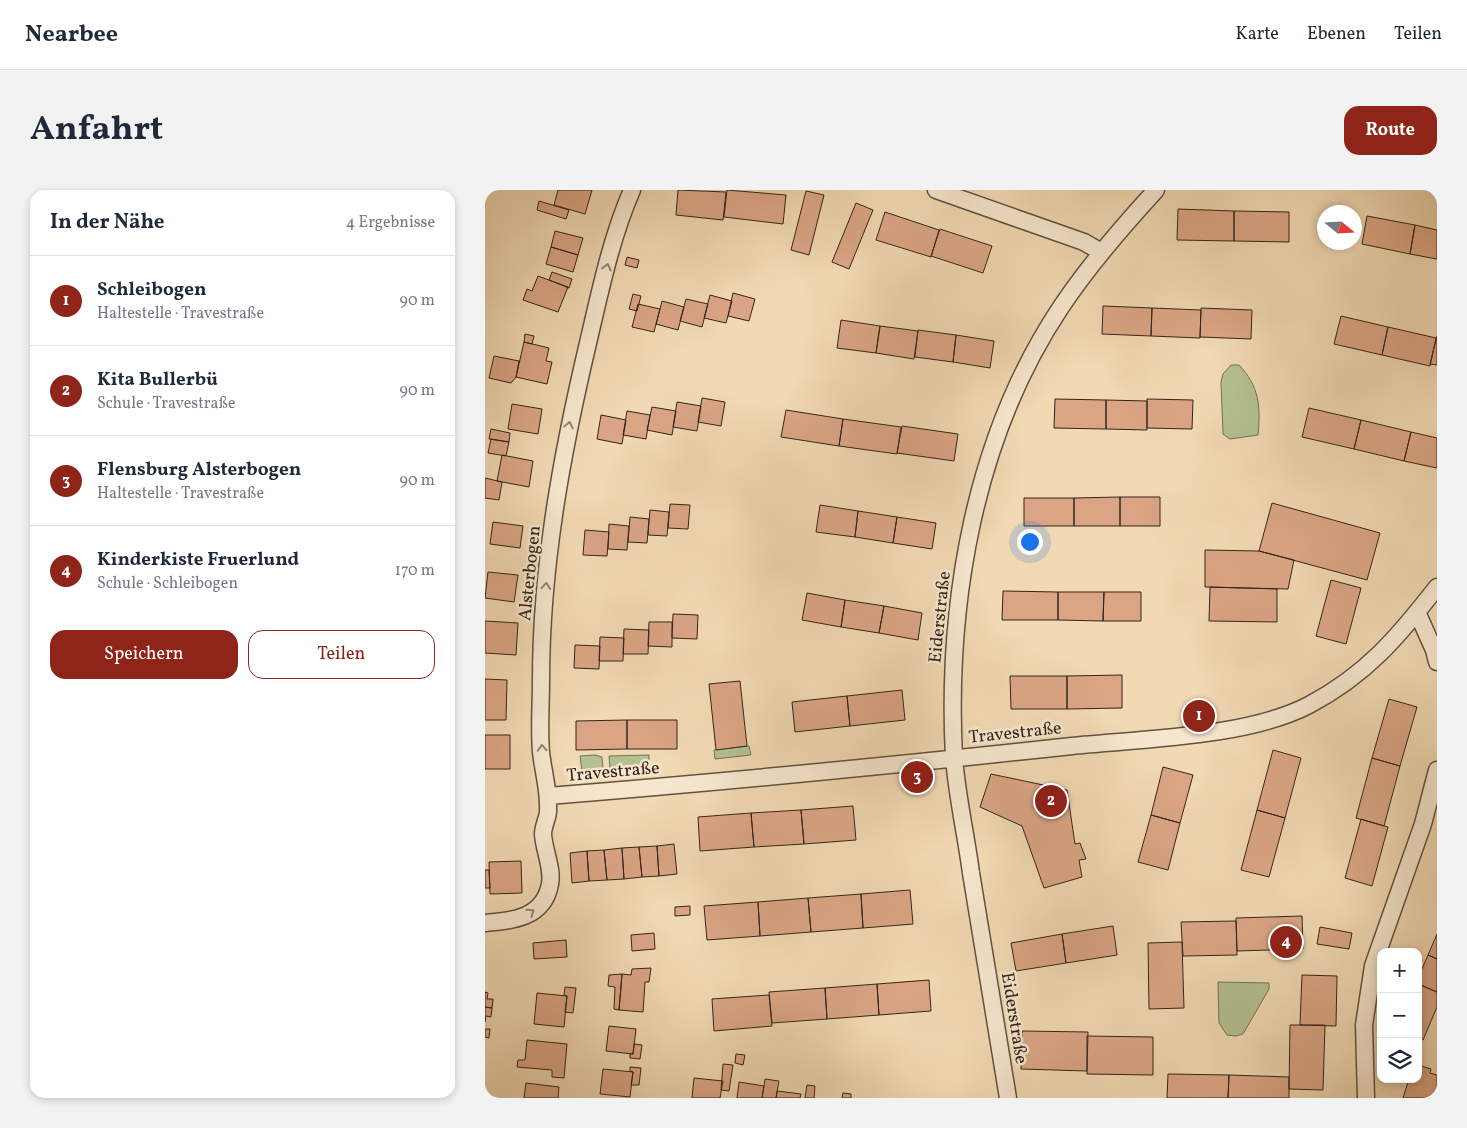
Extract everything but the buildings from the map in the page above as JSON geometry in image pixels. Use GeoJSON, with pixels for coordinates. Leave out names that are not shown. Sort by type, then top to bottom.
{"type":"FeatureCollection","features":[{"type":"Feature","properties":{"kind":"street","name":"Alsterbogen"},"geometry":{"type":"LineString","coordinates":[[485,923],[503,922],[528,916],[538,908],[546,897],[550,884],[543,830],[548,812],[541,752],[541,678],[549,559],[565,443],[588,340],[615,234],[631,190]]}},
{"type":"Feature","properties":{"kind":"street"},"geometry":{"type":"LineString","coordinates":[[936,190],[1084,242],[1101,252]]}},
{"type":"Feature","properties":{"kind":"street","name":"Eiderstraße"},"geometry":{"type":"LineString","coordinates":[[1008,1098],[955,759],[954,666],[965,562],[983,480],[1015,392],[1037,347],[1060,307],[1101,252],[1156,190]]}},
{"type":"Feature","properties":{"kind":"street","name":"Travestraße"},"geometry":{"type":"LineString","coordinates":[[547,796],[955,759],[1215,731],[1261,722],[1307,706],[1350,680],[1376,659],[1437,588]]}},
{"type":"Feature","properties":{"kind":"street"},"geometry":{"type":"LineString","coordinates":[[1417,612],[1434,650],[1437,662]]}},
{"type":"Feature","properties":{"kind":"street"},"geometry":{"type":"LineString","coordinates":[[1366,1098],[1364,1025],[1373,966],[1423,824],[1437,770]]}},
{"type":"Feature","properties":{"kind":"green space"},"geometry":{"type":"Polygon","coordinates":[[[1231,365],[1239,365],[1255,389],[1259,406],[1258,435],[1230,439],[1223,434],[1221,382],[1223,374],[1231,365]]]}},
{"type":"Feature","properties":{"kind":"green space"},"geometry":{"type":"Polygon","coordinates":[[[749,746],[751,755],[715,759],[714,750],[749,746]]]}},
{"type":"Feature","properties":{"kind":"green space"},"geometry":{"type":"Polygon","coordinates":[[[595,755],[602,757],[603,769],[582,771],[580,756],[595,755]]]}},
{"type":"Feature","properties":{"kind":"green space"},"geometry":{"type":"Polygon","coordinates":[[[649,755],[649,765],[610,768],[609,756],[649,755]]]}},
{"type":"Feature","properties":{"kind":"green space"},"geometry":{"type":"Polygon","coordinates":[[[1218,982],[1269,983],[1269,989],[1243,1034],[1236,1036],[1227,1035],[1219,1023],[1218,982]]]}},
{"type":"Feature","properties":{"kind":"place","name":"Schleibogen"},"geometry":{"type":"Point","coordinates":[1199,716]}},
{"type":"Feature","properties":{"kind":"place","name":"Flensburg Alsterbogen"},"geometry":{"type":"Point","coordinates":[917,777]}},
{"type":"Feature","properties":{"kind":"place","name":"Kita Bullerbü"},"geometry":{"type":"Point","coordinates":[1051,801]}},
{"type":"Feature","properties":{"kind":"place","name":"Kinderkiste Fruerlund"},"geometry":{"type":"Point","coordinates":[1286,942]}}]}
